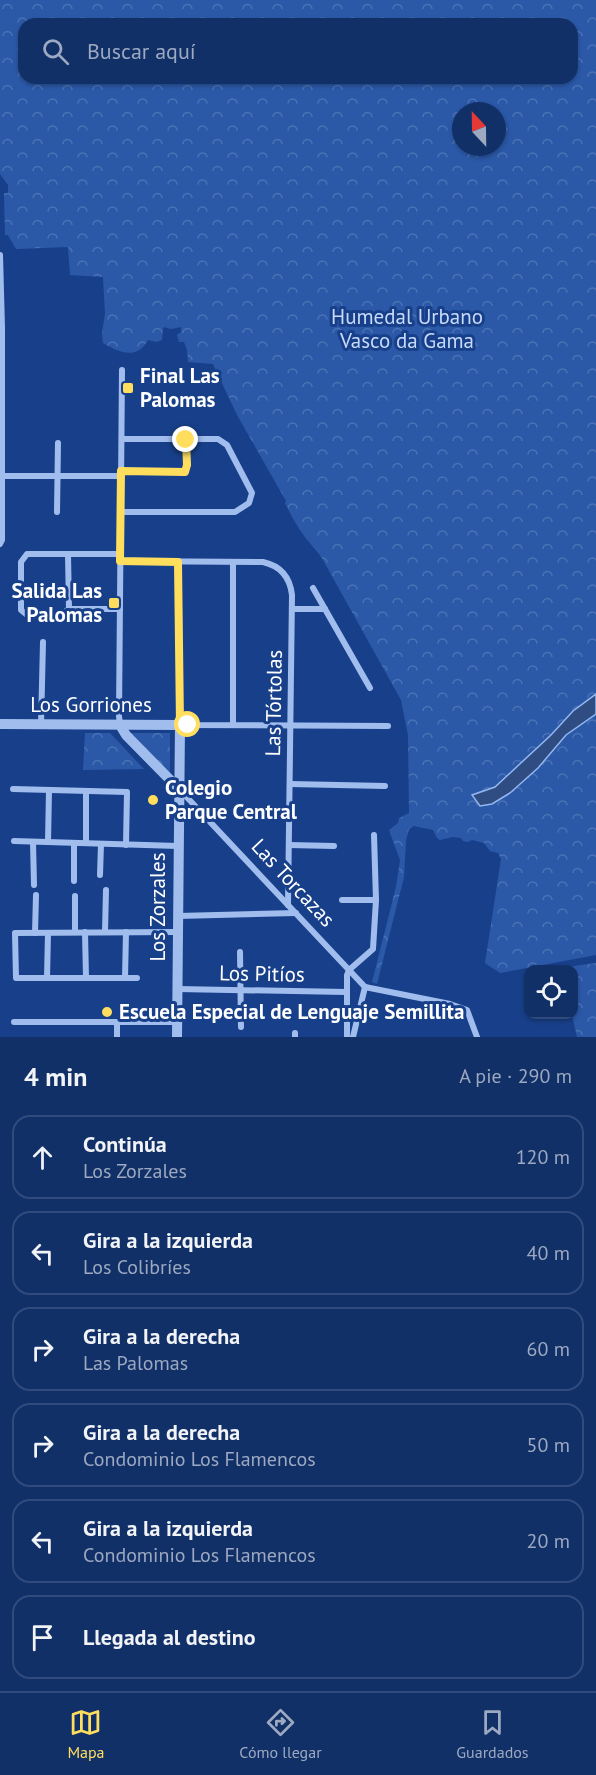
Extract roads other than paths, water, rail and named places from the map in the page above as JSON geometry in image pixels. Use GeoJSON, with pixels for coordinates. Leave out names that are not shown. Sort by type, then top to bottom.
{"type":"FeatureCollection","features":[{"type":"Feature","properties":{"kind":"street"},"geometry":{"type":"LineString","coordinates":[[0,255],[3,476],[2,540],[0,544]]}},
{"type":"Feature","properties":{"kind":"street"},"geometry":{"type":"LineString","coordinates":[[120,725],[122,370]]}},
{"type":"Feature","properties":{"kind":"street"},"geometry":{"type":"LineString","coordinates":[[121,512],[235,512],[249,503],[252,494],[227,445],[218,439],[122,439]]}},
{"type":"Feature","properties":{"kind":"street"},"geometry":{"type":"LineString","coordinates":[[3,476],[185,472],[186,440]]}},
{"type":"Feature","properties":{"kind":"street"},"geometry":{"type":"LineString","coordinates":[[57,512],[58,443]]}},
{"type":"Feature","properties":{"kind":"street"},"geometry":{"type":"LineString","coordinates":[[120,609],[69,609],[62,614],[27,615],[21,610],[21,562],[27,554],[68,554],[178,562],[233,562],[232,725]]}},
{"type":"Feature","properties":{"kind":"street"},"geometry":{"type":"LineString","coordinates":[[68,554],[69,609]]}},
{"type":"Feature","properties":{"kind":"street","name":"Los Zorzales"},"geometry":{"type":"LineString","coordinates":[[177,1037],[180,725],[178,562]]}},
{"type":"Feature","properties":{"kind":"street","name":"Las Tórtolas"},"geometry":{"type":"LineString","coordinates":[[233,562],[268,563],[285,574],[292,589],[288,905]]}},
{"type":"Feature","properties":{"kind":"street"},"geometry":{"type":"LineString","coordinates":[[313,588],[370,688]]}},
{"type":"Feature","properties":{"kind":"street"},"geometry":{"type":"LineString","coordinates":[[292,609],[325,609]]}},
{"type":"Feature","properties":{"kind":"street"},"geometry":{"type":"LineString","coordinates":[[41,725],[43,642]]}},
{"type":"Feature","properties":{"kind":"street","name":"Los Gorriones"},"geometry":{"type":"LineString","coordinates":[[0,724],[388,726]]}},
{"type":"Feature","properties":{"kind":"street","name":"Las Torcazas"},"geometry":{"type":"LineString","coordinates":[[120,725],[126,735],[365,987]]}},
{"type":"Feature","properties":{"kind":"street"},"geometry":{"type":"LineString","coordinates":[[290,784],[385,786]]}},
{"type":"Feature","properties":{"kind":"street"},"geometry":{"type":"LineString","coordinates":[[13,789],[127,792],[126,845]]}},
{"type":"Feature","properties":{"kind":"street"},"geometry":{"type":"LineString","coordinates":[[48,842],[49,790]]}},
{"type":"Feature","properties":{"kind":"street"},"geometry":{"type":"LineString","coordinates":[[86,791],[86,843]]}},
{"type":"Feature","properties":{"kind":"street"},"geometry":{"type":"LineString","coordinates":[[346,1037],[347,975],[349,970],[373,949],[376,900],[374,835]]}},
{"type":"Feature","properties":{"kind":"street"},"geometry":{"type":"LineString","coordinates":[[14,841],[178,846]]}},
{"type":"Feature","properties":{"kind":"street"},"geometry":{"type":"LineString","coordinates":[[33,842],[34,885]]}},
{"type":"Feature","properties":{"kind":"street"},"geometry":{"type":"LineString","coordinates":[[74,843],[74,881]]}},
{"type":"Feature","properties":{"kind":"street"},"geometry":{"type":"LineString","coordinates":[[100,875],[101,844]]}},
{"type":"Feature","properties":{"kind":"street"},"geometry":{"type":"LineString","coordinates":[[289,845],[334,846]]}},
{"type":"Feature","properties":{"kind":"street"},"geometry":{"type":"LineString","coordinates":[[105,932],[106,890]]}},
{"type":"Feature","properties":{"kind":"street"},"geometry":{"type":"LineString","coordinates":[[35,933],[36,895]]}},
{"type":"Feature","properties":{"kind":"street"},"geometry":{"type":"LineString","coordinates":[[75,896],[75,933]]}},
{"type":"Feature","properties":{"kind":"street"},"geometry":{"type":"LineString","coordinates":[[342,900],[376,900]]}},
{"type":"Feature","properties":{"kind":"street"},"geometry":{"type":"LineString","coordinates":[[178,916],[296,913]]}},
{"type":"Feature","properties":{"kind":"street"},"geometry":{"type":"LineString","coordinates":[[85,932],[86,978]]}},
{"type":"Feature","properties":{"kind":"street"},"geometry":{"type":"LineString","coordinates":[[125,978],[126,932]]}},
{"type":"Feature","properties":{"kind":"street"},"geometry":{"type":"LineString","coordinates":[[137,978],[16,978],[15,933],[178,932]]}},
{"type":"Feature","properties":{"kind":"street"},"geometry":{"type":"LineString","coordinates":[[47,978],[48,933]]}},
{"type":"Feature","properties":{"kind":"street"},"geometry":{"type":"LineString","coordinates":[[240,952],[241,1027]]}},
{"type":"Feature","properties":{"kind":"street"},"geometry":{"type":"LineString","coordinates":[[353,1037],[365,987],[450,1004],[467,1010],[477,1037]]}},
{"type":"Feature","properties":{"kind":"street","name":"Los Pitíos"},"geometry":{"type":"LineString","coordinates":[[177,989],[346,992]]}},
{"type":"Feature","properties":{"kind":"street"},"geometry":{"type":"LineString","coordinates":[[14,1022],[177,1022]]}},
{"type":"Feature","properties":{"kind":"street"},"geometry":{"type":"LineString","coordinates":[[117,1022],[117,1037]]}},
{"type":"Feature","properties":{"kind":"place","name":"Final Las Palomas"},"geometry":{"type":"Point","coordinates":[128,388]}},
{"type":"Feature","properties":{"kind":"place","name":"Salida Las Palomas"},"geometry":{"type":"Point","coordinates":[114,603]}},
{"type":"Feature","properties":{"kind":"place","name":"Colegio Parque Central"},"geometry":{"type":"Point","coordinates":[153,800]}},
{"type":"Feature","properties":{"kind":"place","name":"Escuela Especial de Lenguaje Semillita"},"geometry":{"type":"Point","coordinates":[107,1012]}},
{"type":"Feature","properties":{"kind":"park label","name":"Humedal Urbano Vasco da Gama"},"geometry":{"type":"Point","coordinates":[407,329]}}]}
